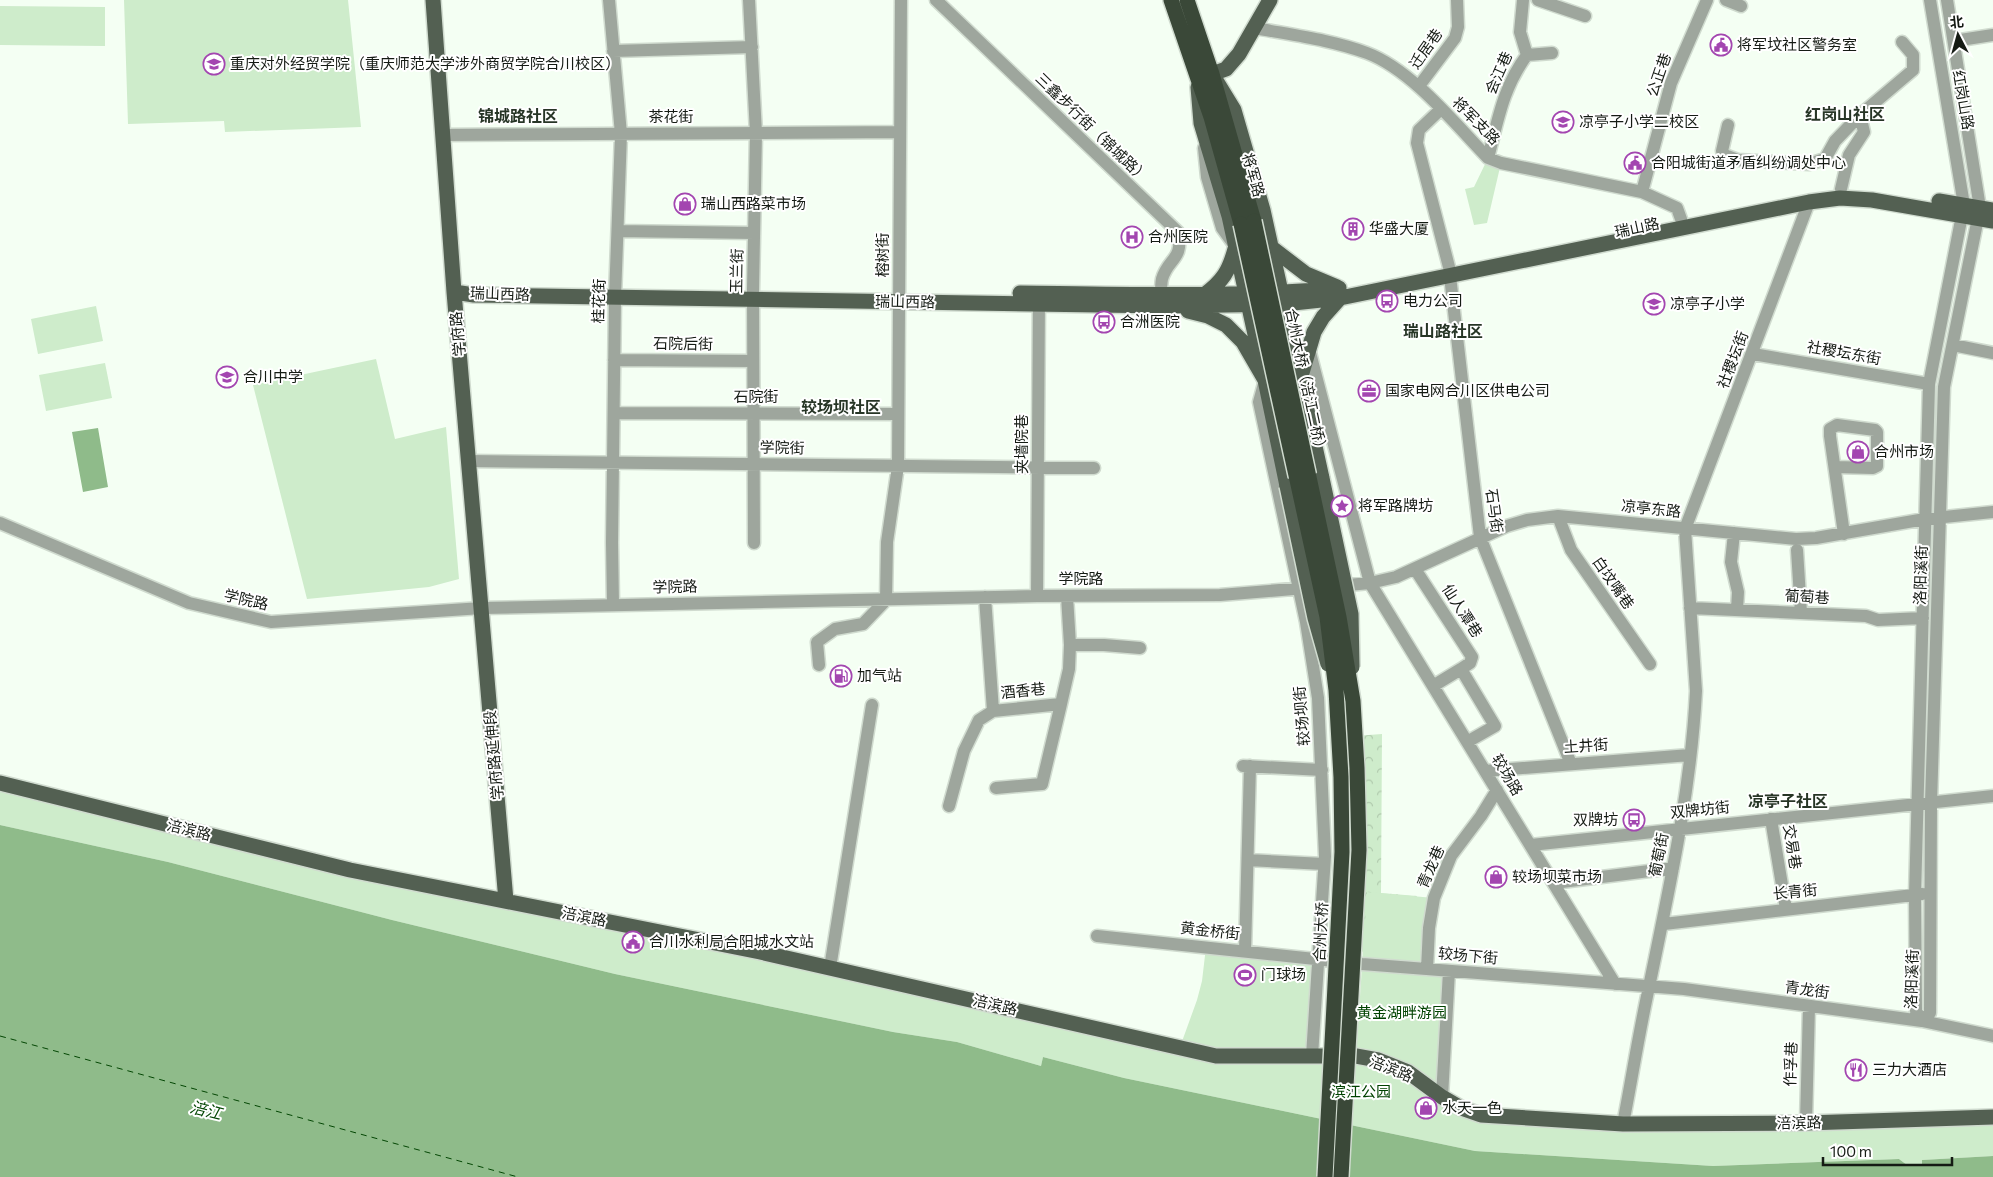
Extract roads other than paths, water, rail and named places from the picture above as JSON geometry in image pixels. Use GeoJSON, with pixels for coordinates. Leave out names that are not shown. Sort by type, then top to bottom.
{"type":"FeatureCollection","features":[{"type":"Feature","properties":{"kind":"highway","name":"合州大桥（涪江二桥）"},"geometry":{"type":"LineString","coordinates":[[1170,0],[1218,142],[1248,222],[1327,617],[1336,690]]}},
{"type":"Feature","properties":{"kind":"highway","name":"合州大桥（涪江二桥）"},"geometry":{"type":"LineString","coordinates":[[1187,0],[1212,74],[1248,222],[1339,617],[1353,701]]}},
{"type":"Feature","properties":{"kind":"highway","name":"合州大桥"},"geometry":{"type":"LineString","coordinates":[[1325,1177],[1342,852],[1341,777],[1336,690]]}},
{"type":"Feature","properties":{"kind":"highway"},"geometry":{"type":"LineString","coordinates":[[1340,1177],[1359,850],[1353,701]]}},
{"type":"Feature","properties":{"kind":"main road","name":"学府路"},"geometry":{"type":"LineString","coordinates":[[432,0],[454,292],[482,608]]}},
{"type":"Feature","properties":{"kind":"main road"},"geometry":{"type":"LineString","coordinates":[[1212,74],[1226,69],[1239,54],[1270,0]]}},
{"type":"Feature","properties":{"kind":"main road","name":"将军路"},"geometry":{"type":"LineString","coordinates":[[1212,74],[1234,110],[1272,248],[1351,614],[1353,701]]}},
{"type":"Feature","properties":{"kind":"main road"},"geometry":{"type":"LineString","coordinates":[[1197,78],[1201,123],[1229,216],[1315,618],[1336,690]]}},
{"type":"Feature","properties":{"kind":"main road","name":"瑞山路"},"geometry":{"type":"LineString","coordinates":[[1450,272],[1681,219],[1808,193],[1873,190],[1986,214]]}},
{"type":"Feature","properties":{"kind":"main road","name":"瑞山路"},"geometry":{"type":"LineString","coordinates":[[1283,299],[1339,293],[1809,202],[1840,198],[1964,210]]}},
{"type":"Feature","properties":{"kind":"main road"},"geometry":{"type":"LineString","coordinates":[[1204,295],[1218,285],[1230,268],[1236,247]]}},
{"type":"Feature","properties":{"kind":"main road"},"geometry":{"type":"LineString","coordinates":[[1272,248],[1306,274],[1339,293],[1314,332],[1300,377]]}},
{"type":"Feature","properties":{"kind":"main road","name":"瑞山西路"},"geometry":{"type":"LineString","coordinates":[[454,292],[474,295],[615,292],[1163,300],[1283,299]]}},
{"type":"Feature","properties":{"kind":"main road","name":"瑞山西路"},"geometry":{"type":"LineString","coordinates":[[1163,300],[1204,295],[1247,299]]}},
{"type":"Feature","properties":{"kind":"main road"},"geometry":{"type":"LineString","coordinates":[[1163,300],[1208,316],[1226,325],[1243,342],[1265,380]]}},
{"type":"Feature","properties":{"kind":"main road","name":"学府路延伸段"},"geometry":{"type":"LineString","coordinates":[[482,608],[506,901]]}},
{"type":"Feature","properties":{"kind":"main road","name":"涪滨路"},"geometry":{"type":"LineString","coordinates":[[0,783],[350,870],[760,952],[1216,1056],[1356,1056],[1378,1060],[1408,1072],[1442,1097],[1462,1108],[1481,1115],[1623,1124],[1806,1123],[1993,1117]]}},
{"type":"Feature","properties":{"kind":"street","name":"桂花街"},"geometry":{"type":"LineString","coordinates":[[609,0],[621,134],[615,292],[613,604]]}},
{"type":"Feature","properties":{"kind":"street","name":"玉兰街"},"geometry":{"type":"LineString","coordinates":[[749,0],[756,133],[752,294],[754,543]]}},
{"type":"Feature","properties":{"kind":"street","name":"榕树街"},"geometry":{"type":"LineString","coordinates":[[886,600],[888,542],[898,466],[900,0]]}},
{"type":"Feature","properties":{"kind":"street","name":"三鑫步行街（锦城路）"},"geometry":{"type":"LineString","coordinates":[[936,0],[1178,232],[1180,244],[1178,255],[1163,278],[1163,300]]}},
{"type":"Feature","properties":{"kind":"street","name":"迁居巷"},"geometry":{"type":"LineString","coordinates":[[1419,86],[1455,38],[1458,27],[1456,0]]}},
{"type":"Feature","properties":{"kind":"street","name":"会江巷"},"geometry":{"type":"LineString","coordinates":[[1488,158],[1506,88],[1526,55],[1520,32],[1523,0]]}},
{"type":"Feature","properties":{"kind":"street"},"geometry":{"type":"LineString","coordinates":[[1538,0],[1585,16]]}},
{"type":"Feature","properties":{"kind":"street","name":"公正巷"},"geometry":{"type":"LineString","coordinates":[[1642,192],[1671,83],[1707,0]]}},
{"type":"Feature","properties":{"kind":"street"},"geometry":{"type":"LineString","coordinates":[[1726,0],[1741,6]]}},
{"type":"Feature","properties":{"kind":"street","name":"红岗山路"},"geometry":{"type":"LineString","coordinates":[[1930,0],[1964,210]]}},
{"type":"Feature","properties":{"kind":"street","name":"红岗山路"},"geometry":{"type":"LineString","coordinates":[[1948,0],[1986,214]]}},
{"type":"Feature","properties":{"kind":"street","name":"将军支路"},"geometry":{"type":"LineString","coordinates":[[1255,28],[1366,53],[1380,59],[1419,86],[1488,158],[1500,163],[1642,192],[1676,208],[1681,219]]}},
{"type":"Feature","properties":{"kind":"street"},"geometry":{"type":"LineString","coordinates":[[1954,41],[1993,35]]}},
{"type":"Feature","properties":{"kind":"street"},"geometry":{"type":"LineString","coordinates":[[1728,125],[1722,150],[1725,155],[1738,160],[1809,164],[1825,159],[1835,141],[1860,115],[1913,70],[1913,55],[1902,42]]}},
{"type":"Feature","properties":{"kind":"street"},"geometry":{"type":"LineString","coordinates":[[613,51],[752,47]]}},
{"type":"Feature","properties":{"kind":"street"},"geometry":{"type":"LineString","coordinates":[[1526,55],[1552,53]]}},
{"type":"Feature","properties":{"kind":"street","name":"石马街"},"geometry":{"type":"LineString","coordinates":[[1441,109],[1419,130],[1416,143],[1450,272],[1480,537],[1571,764]]}},
{"type":"Feature","properties":{"kind":"street"},"geometry":{"type":"LineString","coordinates":[[1841,190],[1849,155],[1864,132],[1860,115]]}},
{"type":"Feature","properties":{"kind":"street","name":"茶花街"},"geometry":{"type":"LineString","coordinates":[[442,135],[900,132]]}},
{"type":"Feature","properties":{"kind":"street","name":"社稷坛街"},"geometry":{"type":"LineString","coordinates":[[1685,529],[1809,202]]}},
{"type":"Feature","properties":{"kind":"street","name":"洛阳溪街"},"geometry":{"type":"LineString","coordinates":[[1964,210],[1929,384],[1915,895],[1916,1011],[1922,1021],[1930,1013],[1931,803],[1944,387],[1986,214]]}},
{"type":"Feature","properties":{"kind":"street"},"geometry":{"type":"LineString","coordinates":[[618,231],[754,233]]}},
{"type":"Feature","properties":{"kind":"street","name":"夹墙院巷"},"geometry":{"type":"LineString","coordinates":[[1037,596],[1039,298]]}},
{"type":"Feature","properties":{"kind":"street"},"geometry":{"type":"LineString","coordinates":[[1953,345],[1993,353]]}},
{"type":"Feature","properties":{"kind":"street"},"geometry":{"type":"LineString","coordinates":[[1309,348],[1370,583]]}},
{"type":"Feature","properties":{"kind":"street","name":"社稷坛东街"},"geometry":{"type":"LineString","coordinates":[[1752,354],[1929,384]]}},
{"type":"Feature","properties":{"kind":"street","name":"石院后街"},"geometry":{"type":"LineString","coordinates":[[614,360],[753,361]]}},
{"type":"Feature","properties":{"kind":"street","name":"较场坝街"},"geometry":{"type":"LineString","coordinates":[[1265,380],[1259,402],[1299,589],[1318,698],[1324,864],[1312,1056]]}},
{"type":"Feature","properties":{"kind":"street","name":"石院街"},"geometry":{"type":"LineString","coordinates":[[614,413],[898,414]]}},
{"type":"Feature","properties":{"kind":"street"},"geometry":{"type":"LineString","coordinates":[[1834,467],[1873,468],[1877,466],[1877,432],[1875,430],[1837,425],[1832,426],[1830,432],[1834,467],[1844,534]]}},
{"type":"Feature","properties":{"kind":"street","name":"学院街"},"geometry":{"type":"LineString","coordinates":[[469,461],[1094,468]]}},
{"type":"Feature","properties":{"kind":"street","name":"凉亭东路"},"geometry":{"type":"LineString","coordinates":[[1370,583],[1396,577],[1480,537],[1528,520],[1558,516],[1796,539],[1844,534],[1924,519],[1993,512]]}},
{"type":"Feature","properties":{"kind":"street","name":"白坟嘴巷"},"geometry":{"type":"LineString","coordinates":[[1558,516],[1571,550],[1650,664]]}},
{"type":"Feature","properties":{"kind":"street","name":"学院路"},"geometry":{"type":"LineString","coordinates":[[0,523],[189,603],[271,622],[482,608],[613,604],[1037,596],[1220,595],[1370,583]]}},
{"type":"Feature","properties":{"kind":"street","name":"葡萄街"},"geometry":{"type":"LineString","coordinates":[[1623,1124],[1649,986],[1664,924],[1690,755],[1696,691],[1685,529]]}},
{"type":"Feature","properties":{"kind":"street"},"geometry":{"type":"LineString","coordinates":[[1734,533],[1731,562],[1738,592],[1737,610]]}},
{"type":"Feature","properties":{"kind":"street"},"geometry":{"type":"LineString","coordinates":[[1797,550],[1801,613]]}},
{"type":"Feature","properties":{"kind":"street","name":"仙人潭巷"},"geometry":{"type":"LineString","coordinates":[[1415,569],[1472,657],[1470,663],[1461,669]]}},
{"type":"Feature","properties":{"kind":"street","name":"较场路"},"geometry":{"type":"LineString","coordinates":[[1370,583],[1615,984]]}},
{"type":"Feature","properties":{"kind":"street","name":"酒香巷"},"geometry":{"type":"LineString","coordinates":[[985,597],[993,711],[1061,704],[1069,669],[1070,646],[1067,596]]}},
{"type":"Feature","properties":{"kind":"street"},"geometry":{"type":"LineString","coordinates":[[819,665],[817,642],[834,629],[863,624],[886,600]]}},
{"type":"Feature","properties":{"kind":"street","name":"葡萄巷"},"geometry":{"type":"LineString","coordinates":[[1690,608],[1866,616],[1878,620],[1922,618]]}},
{"type":"Feature","properties":{"kind":"street"},"geometry":{"type":"LineString","coordinates":[[1070,646],[1111,645],[1140,648]]}},
{"type":"Feature","properties":{"kind":"street"},"geometry":{"type":"LineString","coordinates":[[1433,686],[1461,669],[1495,726],[1468,742]]}},
{"type":"Feature","properties":{"kind":"street"},"geometry":{"type":"LineString","coordinates":[[996,788],[1042,784],[1061,704]]}},
{"type":"Feature","properties":{"kind":"street"},"geometry":{"type":"LineString","coordinates":[[830,968],[872,705]]}},
{"type":"Feature","properties":{"kind":"street"},"geometry":{"type":"LineString","coordinates":[[949,806],[964,751],[979,720],[993,711]]}},
{"type":"Feature","properties":{"kind":"street","name":"土井街"},"geometry":{"type":"LineString","coordinates":[[1485,771],[1690,755]]}},
{"type":"Feature","properties":{"kind":"street"},"geometry":{"type":"LineString","coordinates":[[1245,952],[1248,860],[1246,766],[1322,770]]}},
{"type":"Feature","properties":{"kind":"street","name":"青龙巷"},"geometry":{"type":"LineString","coordinates":[[1427,969],[1434,898],[1451,856],[1481,816],[1497,790]]}},
{"type":"Feature","properties":{"kind":"street","name":"双牌坊街"},"geometry":{"type":"LineString","coordinates":[[1531,845],[1993,796]]}},
{"type":"Feature","properties":{"kind":"street","name":"交易巷"},"geometry":{"type":"LineString","coordinates":[[1771,819],[1786,909]]}},
{"type":"Feature","properties":{"kind":"street"},"geometry":{"type":"LineString","coordinates":[[1248,860],[1324,864]]}},
{"type":"Feature","properties":{"kind":"street"},"geometry":{"type":"LineString","coordinates":[[1554,883],[1673,868]]}},
{"type":"Feature","properties":{"kind":"street","name":"长青街"},"geometry":{"type":"LineString","coordinates":[[1664,924],[1930,892]]}},
{"type":"Feature","properties":{"kind":"street","name":"黄金桥街"},"geometry":{"type":"LineString","coordinates":[[1097,936],[1319,959]]}},
{"type":"Feature","properties":{"kind":"street","name":"较场下街"},"geometry":{"type":"LineString","coordinates":[[1319,959],[1615,984]]}},
{"type":"Feature","properties":{"kind":"street"},"geometry":{"type":"LineString","coordinates":[[1442,1097],[1449,971]]}},
{"type":"Feature","properties":{"kind":"street","name":"青龙街"},"geometry":{"type":"LineString","coordinates":[[1615,984],[1649,986],[1922,1021],[1993,1036]]}},
{"type":"Feature","properties":{"kind":"street","name":"作孚巷"},"geometry":{"type":"LineString","coordinates":[[1806,1123],[1809,1006]]}},
{"type":"Feature","properties":{"kind":"water"},"geometry":{"type":"Polygon","coordinates":[[[98,428],[108,487],[83,492],[72,432],[98,428]]]}},
{"type":"Feature","properties":{"kind":"water","name":"涪江"},"geometry":{"type":"Polygon","coordinates":[[[0,825],[168,862],[392,920],[615,974],[893,1032],[957,1042],[1041,1066],[1043,1057],[1124,1078],[1475,1151],[1713,1166],[1899,1159],[1907,1165],[1922,1164],[1922,1160],[1993,1156],[1993,1177],[0,1177],[0,825]]]}},
{"type":"Feature","properties":{"kind":"place","name":"将军坟社区警务室"},"geometry":{"type":"Point","coordinates":[1721,45]}},
{"type":"Feature","properties":{"kind":"place","name":"重庆对外经贸学院（重庆师范大学涉外商贸学院合川校区）"},"geometry":{"type":"Point","coordinates":[214,64]}},
{"type":"Feature","properties":{"kind":"place","name":"凉亭子小学二校区"},"geometry":{"type":"Point","coordinates":[1563,122]}},
{"type":"Feature","properties":{"kind":"place","name":"合阳城街道矛盾纠纷调处中心"},"geometry":{"type":"Point","coordinates":[1635,163]}},
{"type":"Feature","properties":{"kind":"place","name":"瑞山西路菜市场"},"geometry":{"type":"Point","coordinates":[685,204]}},
{"type":"Feature","properties":{"kind":"place","name":"华盛大厦"},"geometry":{"type":"Point","coordinates":[1353,229]}},
{"type":"Feature","properties":{"kind":"place","name":"合州医院"},"geometry":{"type":"Point","coordinates":[1132,237]}},
{"type":"Feature","properties":{"kind":"place","name":"电力公司"},"geometry":{"type":"Point","coordinates":[1387,301]}},
{"type":"Feature","properties":{"kind":"place","name":"凉亭子小学"},"geometry":{"type":"Point","coordinates":[1654,304]}},
{"type":"Feature","properties":{"kind":"place","name":"合洲医院"},"geometry":{"type":"Point","coordinates":[1104,322]}},
{"type":"Feature","properties":{"kind":"place","name":"合川中学"},"geometry":{"type":"Point","coordinates":[227,377]}},
{"type":"Feature","properties":{"kind":"place","name":"国家电网合川区供电公司"},"geometry":{"type":"Point","coordinates":[1369,391]}},
{"type":"Feature","properties":{"kind":"place","name":"合州市场"},"geometry":{"type":"Point","coordinates":[1858,452]}},
{"type":"Feature","properties":{"kind":"place","name":"将军路牌坊"},"geometry":{"type":"Point","coordinates":[1342,506]}},
{"type":"Feature","properties":{"kind":"place","name":"加气站"},"geometry":{"type":"Point","coordinates":[841,676]}},
{"type":"Feature","properties":{"kind":"place","name":"双牌坊"},"geometry":{"type":"Point","coordinates":[1634,820]}},
{"type":"Feature","properties":{"kind":"place","name":"较场坝菜市场"},"geometry":{"type":"Point","coordinates":[1496,877]}},
{"type":"Feature","properties":{"kind":"place","name":"合川水利局合阳城水文站"},"geometry":{"type":"Point","coordinates":[633,942]}},
{"type":"Feature","properties":{"kind":"place","name":"门球场"},"geometry":{"type":"Point","coordinates":[1245,975]}},
{"type":"Feature","properties":{"kind":"place","name":"三力大酒店"},"geometry":{"type":"Point","coordinates":[1856,1070]}},
{"type":"Feature","properties":{"kind":"place","name":"水天一色"},"geometry":{"type":"Point","coordinates":[1426,1108]}},
{"type":"Feature","properties":{"kind":"district","name":"红岗山社区"},"geometry":{"type":"Point","coordinates":[1845,114]}},
{"type":"Feature","properties":{"kind":"district","name":"锦城路社区"},"geometry":{"type":"Point","coordinates":[518,116]}},
{"type":"Feature","properties":{"kind":"district","name":"瑞山路社区"},"geometry":{"type":"Point","coordinates":[1443,331]}},
{"type":"Feature","properties":{"kind":"district","name":"较场坝社区"},"geometry":{"type":"Point","coordinates":[841,407]}},
{"type":"Feature","properties":{"kind":"district","name":"凉亭子社区"},"geometry":{"type":"Point","coordinates":[1788,801]}},
{"type":"Feature","properties":{"kind":"park label","name":"黄金湖畔游园"},"geometry":{"type":"Point","coordinates":[1402,1013]}},
{"type":"Feature","properties":{"kind":"park label","name":"滨江公园"},"geometry":{"type":"Point","coordinates":[1361,1092]}}]}
